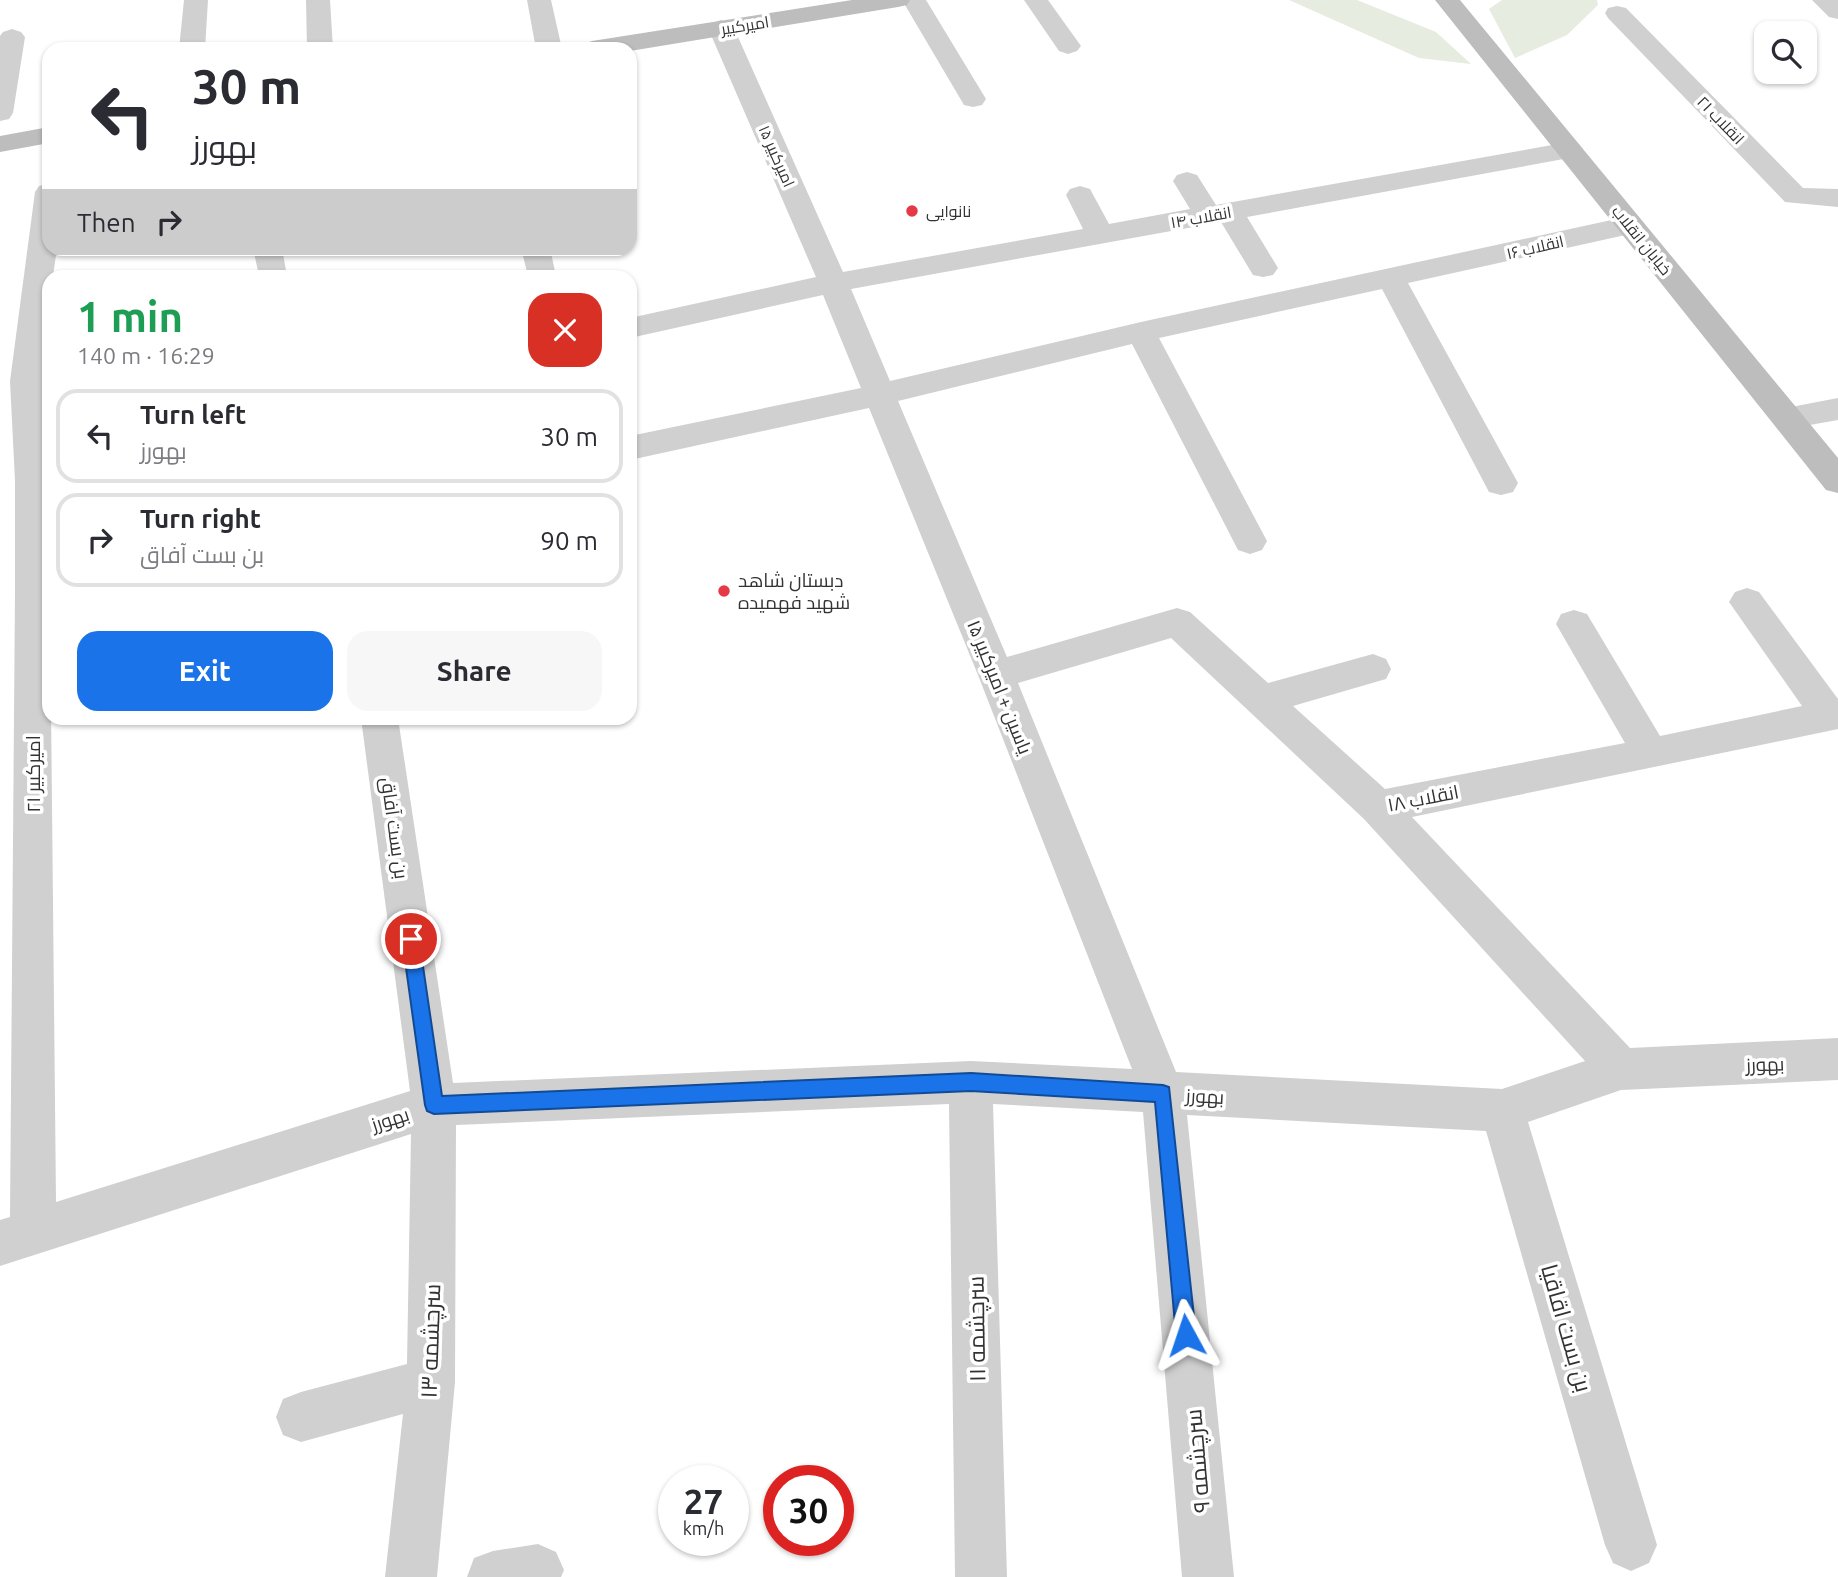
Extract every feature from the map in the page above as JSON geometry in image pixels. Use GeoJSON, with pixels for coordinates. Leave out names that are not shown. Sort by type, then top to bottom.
{"type":"FeatureCollection","features":[{"type":"Feature","properties":{"kind":"main road","name":"امیرکبیر"},"geometry":{"type":"LineString","coordinates":[[635,42],[834,5],[898,0]]}},
{"type":"Feature","properties":{"kind":"main road","name":"خیابان انقلاب"},"geometry":{"type":"LineString","coordinates":[[1447,0],[1838,481]]}},
{"type":"Feature","properties":{"kind":"main road"},"geometry":{"type":"LineString","coordinates":[[0,144],[42,136]]}},
{"type":"Feature","properties":{"kind":"street"},"geometry":{"type":"LineString","coordinates":[[193,42],[196,0]]}},
{"type":"Feature","properties":{"kind":"street"},"geometry":{"type":"LineString","coordinates":[[318,0],[320,42]]}},
{"type":"Feature","properties":{"kind":"street"},"geometry":{"type":"LineString","coordinates":[[539,0],[548,42]]}},
{"type":"Feature","properties":{"kind":"street"},"geometry":{"type":"LineString","coordinates":[[914,0],[973,99]]}},
{"type":"Feature","properties":{"kind":"street"},"geometry":{"type":"LineString","coordinates":[[1036,0],[1068,46]]}},
{"type":"Feature","properties":{"kind":"street"},"geometry":{"type":"LineString","coordinates":[[1824,0],[1838,12]]}},
{"type":"Feature","properties":{"kind":"street","name":"انقلاب ۲۱"},"geometry":{"type":"LineString","coordinates":[[1617,13],[1795,196],[1838,198]]}},
{"type":"Feature","properties":{"kind":"street","name":"امیرکبیر ۱۵"},"geometry":{"type":"LineString","coordinates":[[721,28],[833,283]]}},
{"type":"Feature","properties":{"kind":"street"},"geometry":{"type":"LineString","coordinates":[[0,113],[12,37]]}},
{"type":"Feature","properties":{"kind":"street","name":"انقلاب ۱۴"},"geometry":{"type":"LineString","coordinates":[[637,326],[833,283],[1569,150]]}},
{"type":"Feature","properties":{"kind":"street"},"geometry":{"type":"LineString","coordinates":[[1187,181],[1219,214],[1263,268]]}},
{"type":"Feature","properties":{"kind":"street"},"geometry":{"type":"LineString","coordinates":[[1080,195],[1101,235]]}},
{"type":"Feature","properties":{"kind":"street","name":"انقلاب ۱۶"},"geometry":{"type":"LineString","coordinates":[[637,447],[878,395],[1141,332],[1630,225]]}},
{"type":"Feature","properties":{"kind":"street","name":"امیرکبیر ۲۱"},"geometry":{"type":"LineString","coordinates":[[17,1237],[17,594],[40,479],[13,384],[42,229]]}},
{"type":"Feature","properties":{"kind":"street"},"geometry":{"type":"LineString","coordinates":[[1391,279],[1501,482]]}},
{"type":"Feature","properties":{"kind":"street","name":"یاسین + امیرکبیر ۱۵"},"geometry":{"type":"LineString","coordinates":[[833,283],[996,676],[1163,1093]]}},
{"type":"Feature","properties":{"kind":"street"},"geometry":{"type":"LineString","coordinates":[[1141,332],[1250,541]]}},
{"type":"Feature","properties":{"kind":"street"},"geometry":{"type":"LineString","coordinates":[[1787,418],[1838,409]]}},
{"type":"Feature","properties":{"kind":"street"},"geometry":{"type":"LineString","coordinates":[[1747,602],[1833,714]]}},
{"type":"Feature","properties":{"kind":"street","name":"انقلاب ۱۸"},"geometry":{"type":"LineString","coordinates":[[996,676],[1177,622],[1378,807],[1651,754],[1833,714]]}},
{"type":"Feature","properties":{"kind":"street"},"geometry":{"type":"LineString","coordinates":[[1574,624],[1651,754]]}},
{"type":"Feature","properties":{"kind":"street"},"geometry":{"type":"LineString","coordinates":[[1261,700],[1373,669]]}},
{"type":"Feature","properties":{"kind":"street","name":"بن بست آفاق"},"geometry":{"type":"LineString","coordinates":[[380,725],[434,1105]]}},
{"type":"Feature","properties":{"kind":"street"},"geometry":{"type":"LineString","coordinates":[[1378,807],[1621,1069]]}},
{"type":"Feature","properties":{"kind":"street","name":"بهورز"},"geometry":{"type":"LineString","coordinates":[[17,1237],[434,1105],[971,1082],[1503,1110],[1621,1069],[1838,1059]]}},
{"type":"Feature","properties":{"kind":"street","name":"سرچشمه ۱۱"},"geometry":{"type":"LineString","coordinates":[[971,1082],[981,1577]]}},
{"type":"Feature","properties":{"kind":"street","name":"سرچشمه ۹"},"geometry":{"type":"LineString","coordinates":[[1163,1093],[1208,1577]]}},
{"type":"Feature","properties":{"kind":"street","name":"سرچشمه ۱۳"},"geometry":{"type":"LineString","coordinates":[[411,1577],[431,1382],[434,1105]]}},
{"type":"Feature","properties":{"kind":"street","name":"بن بست اقاقیا"},"geometry":{"type":"LineString","coordinates":[[1503,1110],[1631,1545]]}},
{"type":"Feature","properties":{"kind":"street"},"geometry":{"type":"LineString","coordinates":[[301,1417],[431,1382]]}},
{"type":"Feature","properties":{"kind":"shaded area"},"geometry":{"type":"Polygon","coordinates":[[[1289,0],[1357,0],[1436,32],[1471,64],[1419,58],[1289,0]]]}},
{"type":"Feature","properties":{"kind":"shaded area"},"geometry":{"type":"Polygon","coordinates":[[[1502,0],[1597,0],[1598,5],[1567,35],[1515,58],[1489,9],[1502,0]]]}},
{"type":"Feature","properties":{"kind":"place","name":"نانوایی"},"geometry":{"type":"Point","coordinates":[912,211]}},
{"type":"Feature","properties":{"kind":"place","name":"دبستان شاهد شهید فهمیده"},"geometry":{"type":"Point","coordinates":[724,591]}},
{"type":"Feature","properties":{"kind":"route"},"geometry":{"type":"LineString","coordinates":[[411,939],[434,1105],[971,1082],[1163,1093],[1186,1335]]}}]}
